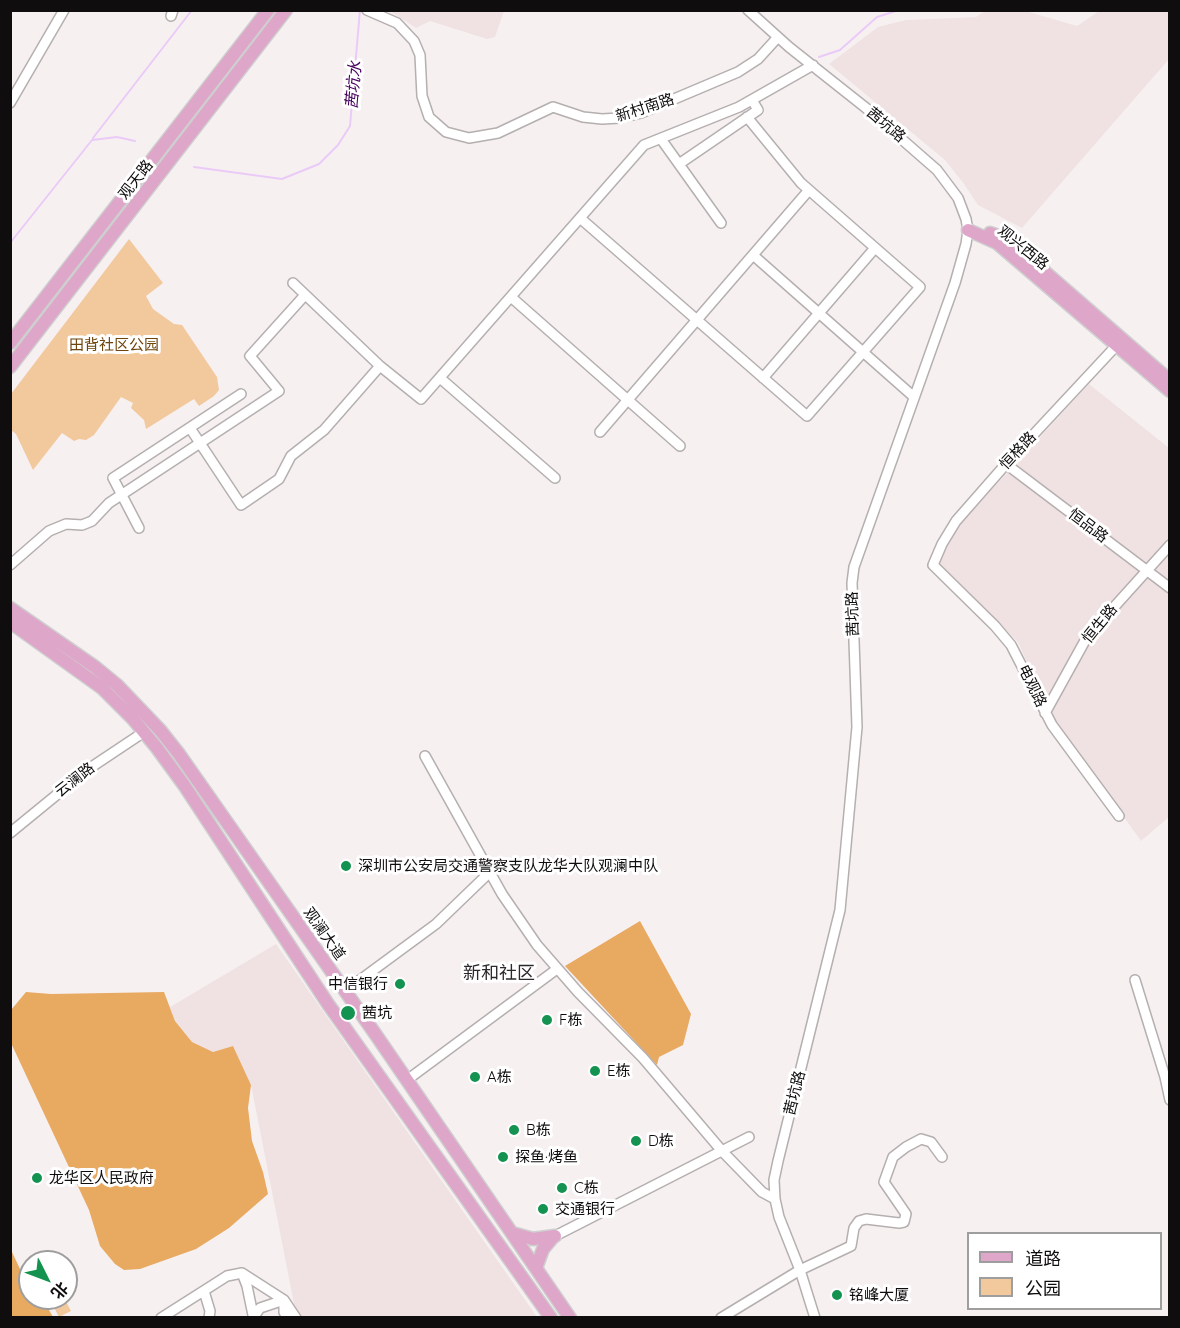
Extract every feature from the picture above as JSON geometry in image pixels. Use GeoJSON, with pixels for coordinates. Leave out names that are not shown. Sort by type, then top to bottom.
{"type":"FeatureCollection","features":[{"type":"Feature","properties":{"kind":"main road","name":"观天路"},"geometry":{"type":"LineString","coordinates":[[10,343],[268,10]]}},
{"type":"Feature","properties":{"kind":"main road","name":"观天路"},"geometry":{"type":"LineString","coordinates":[[10,367],[285,10]]}},
{"type":"Feature","properties":{"kind":"main road","name":"观兴西路"},"geometry":{"type":"LineString","coordinates":[[968,230],[997,243],[1170,391]]}},
{"type":"Feature","properties":{"kind":"main road","name":"观兴西路"},"geometry":{"type":"LineString","coordinates":[[968,230],[991,233],[1007,240],[1170,380]]}},
{"type":"Feature","properties":{"kind":"main road","name":"观澜大道"},"geometry":{"type":"LineString","coordinates":[[10,608],[95,667],[117,685],[160,730],[407,1080],[570,1317]]}},
{"type":"Feature","properties":{"kind":"main road"},"geometry":{"type":"LineString","coordinates":[[10,622],[102,688],[144,732],[184,785],[328,1004],[551,1317]]}},
{"type":"Feature","properties":{"kind":"main road"},"geometry":{"type":"LineString","coordinates":[[512,1233],[533,1239],[555,1236]]}},
{"type":"Feature","properties":{"kind":"main road"},"geometry":{"type":"LineString","coordinates":[[536,1268],[543,1249],[555,1236]]}},
{"type":"Feature","properties":{"kind":"street"},"geometry":{"type":"LineString","coordinates":[[10,103],[64,10]]}},
{"type":"Feature","properties":{"kind":"street","name":"茜坑路"},"geometry":{"type":"LineString","coordinates":[[748,10],[866,108],[937,171],[958,198],[968,230],[955,283],[854,567],[852,583],[857,727],[840,910],[774,1180],[779,1217],[800,1270],[815,1317]]}},
{"type":"Feature","properties":{"kind":"street","name":"新村南路"},"geometry":{"type":"LineString","coordinates":[[372,12],[401,26],[418,48],[422,63],[423,104],[429,117],[446,132],[469,138],[498,133],[553,107],[583,117],[602,119],[620,118],[640,113],[738,72],[758,59],[778,37]]}},
{"type":"Feature","properties":{"kind":"street"},"geometry":{"type":"LineString","coordinates":[[293,283],[380,366],[422,399],[644,145],[740,106],[813,65]]}},
{"type":"Feature","properties":{"kind":"street"},"geometry":{"type":"LineString","coordinates":[[679,164],[758,110],[752,100]]}},
{"type":"Feature","properties":{"kind":"street"},"geometry":{"type":"LineString","coordinates":[[580,218],[807,416],[920,287],[809,190],[747,117]]}},
{"type":"Feature","properties":{"kind":"street"},"geometry":{"type":"LineString","coordinates":[[661,139],[721,223]]}},
{"type":"Feature","properties":{"kind":"street"},"geometry":{"type":"LineString","coordinates":[[600,432],[809,190]]}},
{"type":"Feature","properties":{"kind":"street"},"geometry":{"type":"LineString","coordinates":[[763,378],[875,248]]}},
{"type":"Feature","properties":{"kind":"street"},"geometry":{"type":"LineString","coordinates":[[753,255],[914,397]]}},
{"type":"Feature","properties":{"kind":"street"},"geometry":{"type":"LineString","coordinates":[[10,565],[49,531],[66,524],[82,525],[92,521],[120,495],[279,391],[250,356],[306,295]]}},
{"type":"Feature","properties":{"kind":"street"},"geometry":{"type":"LineString","coordinates":[[511,297],[680,446]]}},
{"type":"Feature","properties":{"kind":"street","name":"恒格路"},"geometry":{"type":"LineString","coordinates":[[933,565],[956,521],[1116,346]]}},
{"type":"Feature","properties":{"kind":"street"},"geometry":{"type":"LineString","coordinates":[[190,428],[241,505],[279,479],[291,456],[324,430],[380,366]]}},
{"type":"Feature","properties":{"kind":"street"},"geometry":{"type":"LineString","coordinates":[[440,378],[555,478]]}},
{"type":"Feature","properties":{"kind":"street"},"geometry":{"type":"LineString","coordinates":[[139,528],[113,478],[242,394]]}},
{"type":"Feature","properties":{"kind":"street","name":"恒品路"},"geometry":{"type":"LineString","coordinates":[[1006,464],[1170,588]]}},
{"type":"Feature","properties":{"kind":"street","name":"恒生路"},"geometry":{"type":"LineString","coordinates":[[1045,713],[1087,637],[1170,545]]}},
{"type":"Feature","properties":{"kind":"street","name":"电观路"},"geometry":{"type":"LineString","coordinates":[[933,565],[1007,640],[1045,713],[1119,816]]}},
{"type":"Feature","properties":{"kind":"street","name":"云澜路"},"geometry":{"type":"LineString","coordinates":[[10,833],[87,770],[144,732]]}},
{"type":"Feature","properties":{"kind":"street"},"geometry":{"type":"LineString","coordinates":[[425,756],[490,872],[525,928],[557,969],[643,1058],[722,1152],[762,1192],[775,1199]]}},
{"type":"Feature","properties":{"kind":"street"},"geometry":{"type":"LineString","coordinates":[[345,992],[436,924],[490,872]]}},
{"type":"Feature","properties":{"kind":"street"},"geometry":{"type":"LineString","coordinates":[[407,1080],[557,969]]}},
{"type":"Feature","properties":{"kind":"street"},"geometry":{"type":"LineString","coordinates":[[1135,980],[1170,1100]]}},
{"type":"Feature","properties":{"kind":"street"},"geometry":{"type":"LineString","coordinates":[[555,1236],[749,1137]]}},
{"type":"Feature","properties":{"kind":"street"},"geometry":{"type":"LineString","coordinates":[[721,1317],[800,1270],[851,1246],[854,1228],[860,1221],[866,1219],[904,1222],[906,1214],[884,1182],[888,1166],[899,1152],[921,1139],[931,1142],[942,1157]]}},
{"type":"Feature","properties":{"kind":"street"},"geometry":{"type":"LineString","coordinates":[[242,1273],[248,1286],[253,1316]]}},
{"type":"Feature","properties":{"kind":"street"},"geometry":{"type":"LineString","coordinates":[[160,1317],[227,1276],[242,1273],[284,1300],[296,1317]]}},
{"type":"Feature","properties":{"kind":"street"},"geometry":{"type":"LineString","coordinates":[[204,1291],[210,1311],[209,1317]]}},
{"type":"Feature","properties":{"kind":"street"},"geometry":{"type":"LineString","coordinates":[[253,1316],[260,1308],[284,1300]]}},
{"type":"Feature","properties":{"kind":"street"},"geometry":{"type":"LineString","coordinates":[[284,1300],[284,1312],[287,1317]]}},
{"type":"Feature","properties":{"kind":"shaded area"},"geometry":{"type":"Polygon","coordinates":[[[1022,10],[1077,26],[1099,11],[1169,11],[1170,58],[1022,228],[978,205],[945,160],[829,64],[878,27],[906,20],[976,17],[985,11],[1022,10]]]}},
{"type":"Feature","properties":{"kind":"shaded area"},"geometry":{"type":"Polygon","coordinates":[[[390,11],[504,11],[495,37],[487,39],[430,21],[416,28],[390,11]]]}},
{"type":"Feature","properties":{"kind":"shaded area"},"geometry":{"type":"Polygon","coordinates":[[[1089,384],[1169,448],[1169,817],[1141,841],[1049,712],[1018,642],[939,564],[949,536],[1089,384]]]}},
{"type":"Feature","properties":{"kind":"shaded area"},"geometry":{"type":"Polygon","coordinates":[[[640,921],[691,1014],[683,1045],[659,1057],[657,1065],[565,966],[640,921]]]}},
{"type":"Feature","properties":{"kind":"shaded area"},"geometry":{"type":"Polygon","coordinates":[[[276,944],[537,1317],[299,1317],[295,1309],[251,1085],[233,1046],[213,1052],[192,1042],[175,1021],[170,1007],[276,944]]]}},
{"type":"Feature","properties":{"kind":"shaded area"},"geometry":{"type":"Polygon","coordinates":[[[26,992],[51,994],[164,992],[175,1021],[192,1042],[213,1052],[233,1046],[251,1085],[248,1108],[252,1141],[268,1194],[229,1228],[196,1249],[140,1269],[124,1270],[115,1264],[100,1246],[89,1210],[11,1043],[11,1010],[26,992]]]}},
{"type":"Feature","properties":{"kind":"shaded area"},"geometry":{"type":"Polygon","coordinates":[[[11,1250],[18,1265],[18,1310],[49,1310],[53,1317],[11,1317],[11,1250]]]}},
{"type":"Feature","properties":{"kind":"green space","name":"田背社区公园"},"geometry":{"type":"Polygon","coordinates":[[[129,239],[163,283],[146,296],[153,309],[174,324],[182,325],[217,377],[219,390],[199,406],[194,399],[146,429],[144,420],[131,408],[133,403],[121,397],[94,435],[86,440],[74,441],[62,433],[33,470],[16,434],[11,430],[11,394],[129,239]]]}},
{"type":"Feature","properties":{"kind":"green space"},"geometry":{"type":"Polygon","coordinates":[[[55,1310],[70,1310],[71,1311],[59,1317],[55,1310]]]}},
{"type":"Feature","properties":{"kind":"waterway"},"geometry":{"type":"LineString","coordinates":[[93,138],[192,10]]}},
{"type":"Feature","properties":{"kind":"waterway","name":"茜坑水"},"geometry":{"type":"LineString","coordinates":[[194,167],[282,179],[319,164],[338,145],[350,126],[360,10]]}},
{"type":"Feature","properties":{"kind":"waterway"},"geometry":{"type":"LineString","coordinates":[[819,57],[840,50],[877,17],[899,10]]}},
{"type":"Feature","properties":{"kind":"waterway","name":"茜坑水"},"geometry":{"type":"LineString","coordinates":[[10,243],[92,140],[117,137],[135,141]]}},
{"type":"Feature","properties":{"kind":"place","name":"深圳市公安局交通警察支队龙华大队观澜中队"},"geometry":{"type":"Point","coordinates":[346,866]}},
{"type":"Feature","properties":{"kind":"place","name":"中信银行"},"geometry":{"type":"Point","coordinates":[400,984]}},
{"type":"Feature","properties":{"kind":"place","name":"茜坑"},"geometry":{"type":"Point","coordinates":[348,1013]}},
{"type":"Feature","properties":{"kind":"place","name":"F栋"},"geometry":{"type":"Point","coordinates":[547,1020]}},
{"type":"Feature","properties":{"kind":"place","name":"E栋"},"geometry":{"type":"Point","coordinates":[595,1071]}},
{"type":"Feature","properties":{"kind":"place","name":"A栋"},"geometry":{"type":"Point","coordinates":[475,1077]}},
{"type":"Feature","properties":{"kind":"place","name":"B栋"},"geometry":{"type":"Point","coordinates":[514,1130]}},
{"type":"Feature","properties":{"kind":"place","name":"D栋"},"geometry":{"type":"Point","coordinates":[636,1141]}},
{"type":"Feature","properties":{"kind":"place","name":"探鱼·烤鱼"},"geometry":{"type":"Point","coordinates":[503,1157]}},
{"type":"Feature","properties":{"kind":"place","name":"龙华区人民政府"},"geometry":{"type":"Point","coordinates":[37,1178]}},
{"type":"Feature","properties":{"kind":"place","name":"C栋"},"geometry":{"type":"Point","coordinates":[562,1188]}},
{"type":"Feature","properties":{"kind":"place","name":"交通银行"},"geometry":{"type":"Point","coordinates":[543,1209]}},
{"type":"Feature","properties":{"kind":"place","name":"铭峰大厦"},"geometry":{"type":"Point","coordinates":[837,1295]}},
{"type":"Feature","properties":{"kind":"district","name":"新和社区"},"geometry":{"type":"Point","coordinates":[499,974]}}]}
